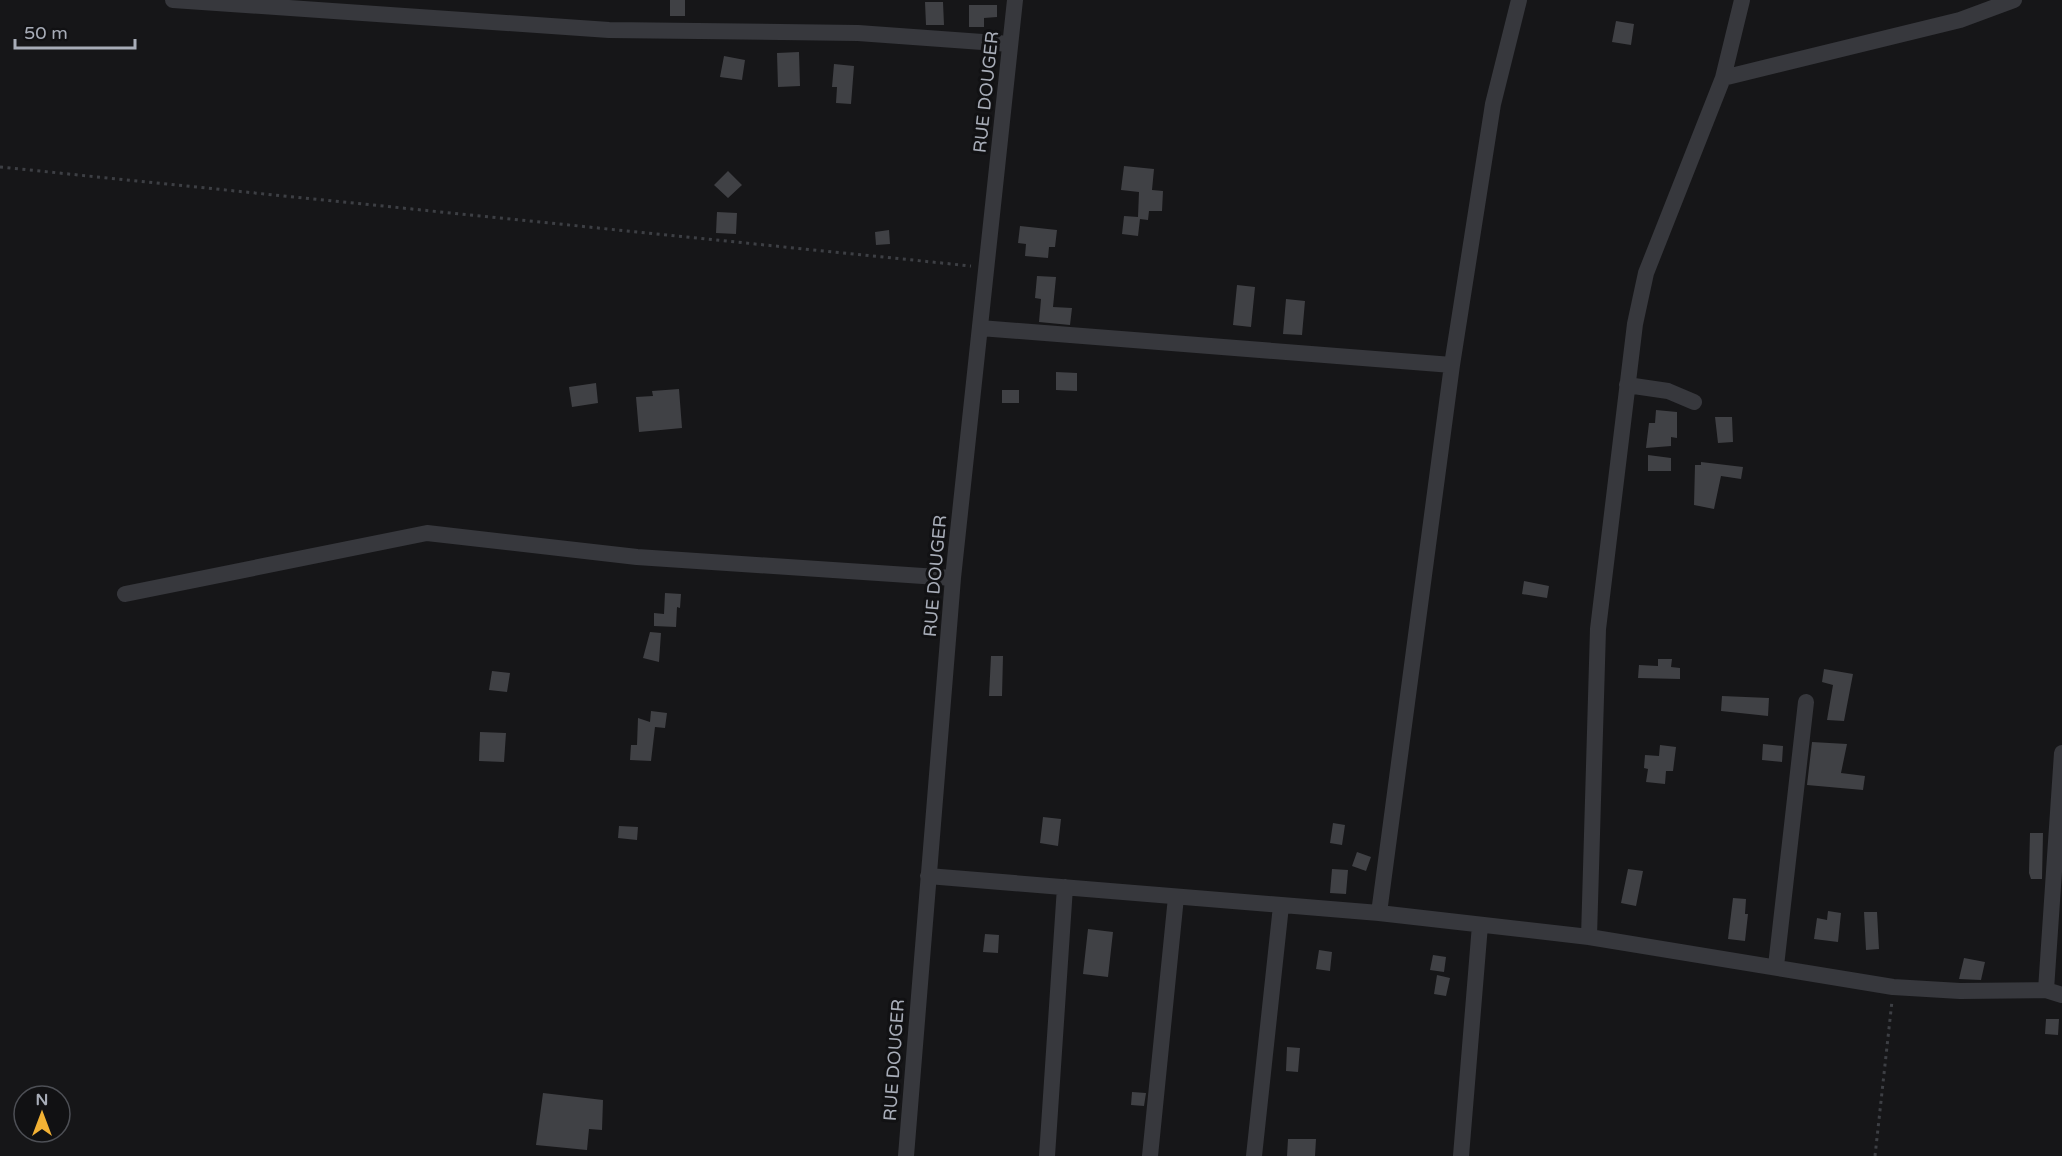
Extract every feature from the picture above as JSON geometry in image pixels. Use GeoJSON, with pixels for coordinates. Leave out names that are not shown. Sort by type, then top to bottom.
{"type":"FeatureCollection","features":[{"type":"Feature","properties":{"kind":"street"},"geometry":{"type":"LineString","coordinates":[[173,0],[609,30],[858,33],[1010,44]]}},
{"type":"Feature","properties":{"kind":"street","name":"RUE DOUGER"},"geometry":{"type":"LineString","coordinates":[[906,1156],[953,578],[1015,0]]}},
{"type":"Feature","properties":{"kind":"street"},"geometry":{"type":"LineString","coordinates":[[1379,914],[1452,365],[1493,104],[1519,0]]}},
{"type":"Feature","properties":{"kind":"street"},"geometry":{"type":"LineString","coordinates":[[1589,937],[1598,629],[1635,324],[1646,273],[1723,78],[1742,0]]}},
{"type":"Feature","properties":{"kind":"street"},"geometry":{"type":"LineString","coordinates":[[1723,78],[1960,20],[2014,0]]}},
{"type":"Feature","properties":{"kind":"street"},"geometry":{"type":"LineString","coordinates":[[980,328],[1452,365]]}},
{"type":"Feature","properties":{"kind":"street"},"geometry":{"type":"LineString","coordinates":[[1627,385],[1668,392],[1694,402]]}},
{"type":"Feature","properties":{"kind":"street"},"geometry":{"type":"LineString","coordinates":[[125,594],[428,533],[638,557],[953,578]]}},
{"type":"Feature","properties":{"kind":"street"},"geometry":{"type":"LineString","coordinates":[[1776,966],[1806,702]]}},
{"type":"Feature","properties":{"kind":"street"},"geometry":{"type":"LineString","coordinates":[[928,876],[1379,914],[1589,937],[1893,987],[1960,991],[2054,992],[2062,753]]}},
{"type":"Feature","properties":{"kind":"street"},"geometry":{"type":"LineString","coordinates":[[1047,1156],[1065,887]]}},
{"type":"Feature","properties":{"kind":"street"},"geometry":{"type":"LineString","coordinates":[[1150,1156],[1176,897]]}},
{"type":"Feature","properties":{"kind":"street"},"geometry":{"type":"LineString","coordinates":[[1254,1156],[1281,906]]}},
{"type":"Feature","properties":{"kind":"street"},"geometry":{"type":"LineString","coordinates":[[1461,1156],[1480,925]]}},
{"type":"Feature","properties":{"kind":"path"},"geometry":{"type":"LineString","coordinates":[[0,167],[986,267]]}},
{"type":"Feature","properties":{"kind":"path"},"geometry":{"type":"LineString","coordinates":[[1875,1156],[1893,987]]}},
{"type":"Feature","properties":{"kind":"building"},"geometry":{"type":"Polygon","coordinates":[[[670,0],[685,0],[685,16],[670,16],[670,0]]]}},
{"type":"Feature","properties":{"kind":"building"},"geometry":{"type":"Polygon","coordinates":[[[925,2],[943,2],[944,25],[926,25],[925,2]]]}},
{"type":"Feature","properties":{"kind":"building"},"geometry":{"type":"Polygon","coordinates":[[[969,5],[997,5],[997,17],[984,18],[984,27],[969,27],[969,5]]]}},
{"type":"Feature","properties":{"kind":"building"},"geometry":{"type":"Polygon","coordinates":[[[1616,21],[1634,24],[1631,45],[1612,42],[1616,21]]]}},
{"type":"Feature","properties":{"kind":"building"},"geometry":{"type":"Polygon","coordinates":[[[799,52],[800,86],[778,87],[777,53],[799,52]]]}},
{"type":"Feature","properties":{"kind":"building"},"geometry":{"type":"Polygon","coordinates":[[[724,56],[745,60],[742,80],[720,77],[724,56]]]}},
{"type":"Feature","properties":{"kind":"building"},"geometry":{"type":"Polygon","coordinates":[[[834,64],[854,66],[851,104],[836,103],[837,87],[832,87],[834,64]]]}},
{"type":"Feature","properties":{"kind":"building"},"geometry":{"type":"Polygon","coordinates":[[[1124,166],[1154,169],[1152,190],[1163,191],[1162,211],[1149,211],[1148,220],[1140,219],[1138,236],[1122,234],[1124,216],[1138,217],[1139,192],[1121,190],[1124,166]]]}},
{"type":"Feature","properties":{"kind":"building"},"geometry":{"type":"Polygon","coordinates":[[[728,171],[742,185],[728,198],[714,185],[728,171]]]}},
{"type":"Feature","properties":{"kind":"building"},"geometry":{"type":"Polygon","coordinates":[[[717,212],[737,213],[736,234],[716,233],[717,212]]]}},
{"type":"Feature","properties":{"kind":"building"},"geometry":{"type":"Polygon","coordinates":[[[1020,226],[1057,230],[1055,247],[1049,247],[1048,258],[1025,256],[1026,244],[1018,243],[1020,226]]]}},
{"type":"Feature","properties":{"kind":"building"},"geometry":{"type":"Polygon","coordinates":[[[889,230],[890,244],[876,245],[875,232],[889,230]]]}},
{"type":"Feature","properties":{"kind":"building"},"geometry":{"type":"Polygon","coordinates":[[[1037,276],[1056,277],[1053,307],[1072,308],[1070,325],[1039,322],[1041,299],[1035,298],[1037,276]]]}},
{"type":"Feature","properties":{"kind":"building"},"geometry":{"type":"Polygon","coordinates":[[[1237,285],[1255,287],[1251,327],[1233,325],[1237,285]]]}},
{"type":"Feature","properties":{"kind":"building"},"geometry":{"type":"Polygon","coordinates":[[[1286,299],[1305,301],[1302,335],[1283,334],[1286,299]]]}},
{"type":"Feature","properties":{"kind":"building"},"geometry":{"type":"Polygon","coordinates":[[[1056,372],[1077,373],[1077,391],[1056,390],[1056,372]]]}},
{"type":"Feature","properties":{"kind":"building"},"geometry":{"type":"Polygon","coordinates":[[[596,383],[598,403],[572,407],[569,387],[596,383]]]}},
{"type":"Feature","properties":{"kind":"building"},"geometry":{"type":"Polygon","coordinates":[[[679,389],[682,428],[639,432],[636,397],[653,396],[652,391],[679,389]]]}},
{"type":"Feature","properties":{"kind":"building"},"geometry":{"type":"Polygon","coordinates":[[[1002,390],[1019,390],[1019,403],[1002,403],[1002,390]]]}},
{"type":"Feature","properties":{"kind":"building"},"geometry":{"type":"Polygon","coordinates":[[[1656,410],[1677,412],[1677,438],[1671,437],[1671,446],[1646,448],[1649,423],[1655,423],[1656,410]]]}},
{"type":"Feature","properties":{"kind":"building"},"geometry":{"type":"Polygon","coordinates":[[[1715,417],[1732,417],[1733,442],[1718,443],[1715,417]]]}},
{"type":"Feature","properties":{"kind":"building"},"geometry":{"type":"Polygon","coordinates":[[[1648,455],[1671,458],[1671,471],[1648,471],[1648,455]]]}},
{"type":"Feature","properties":{"kind":"building"},"geometry":{"type":"Polygon","coordinates":[[[1701,462],[1743,467],[1741,479],[1721,476],[1714,509],[1694,505],[1695,465],[1701,465],[1701,462]]]}},
{"type":"Feature","properties":{"kind":"building"},"geometry":{"type":"Polygon","coordinates":[[[1524,581],[1549,586],[1547,598],[1522,594],[1524,581]]]}},
{"type":"Feature","properties":{"kind":"building"},"geometry":{"type":"Polygon","coordinates":[[[665,593],[681,594],[680,608],[677,607],[676,627],[654,626],[654,613],[664,614],[665,593]]]}},
{"type":"Feature","properties":{"kind":"building"},"geometry":{"type":"Polygon","coordinates":[[[650,632],[661,633],[659,662],[643,658],[650,632]]]}},
{"type":"Feature","properties":{"kind":"building"},"geometry":{"type":"Polygon","coordinates":[[[991,656],[1003,656],[1002,696],[989,696],[991,656]]]}},
{"type":"Feature","properties":{"kind":"building"},"geometry":{"type":"Polygon","coordinates":[[[1658,659],[1672,659],[1671,667],[1680,668],[1680,679],[1638,678],[1639,665],[1658,666],[1658,659]]]}},
{"type":"Feature","properties":{"kind":"building"},"geometry":{"type":"Polygon","coordinates":[[[1824,669],[1853,674],[1844,721],[1827,720],[1833,685],[1822,682],[1824,669]]]}},
{"type":"Feature","properties":{"kind":"building"},"geometry":{"type":"Polygon","coordinates":[[[492,671],[510,673],[507,692],[489,690],[492,671]]]}},
{"type":"Feature","properties":{"kind":"building"},"geometry":{"type":"Polygon","coordinates":[[[1722,696],[1769,698],[1768,716],[1721,711],[1722,696]]]}},
{"type":"Feature","properties":{"kind":"building"},"geometry":{"type":"Polygon","coordinates":[[[651,711],[667,713],[665,728],[655,727],[651,761],[630,760],[631,745],[637,745],[638,718],[650,722],[651,711]]]}},
{"type":"Feature","properties":{"kind":"building"},"geometry":{"type":"Polygon","coordinates":[[[480,732],[506,733],[504,762],[479,761],[480,732]]]}},
{"type":"Feature","properties":{"kind":"building"},"geometry":{"type":"Polygon","coordinates":[[[1812,742],[1847,744],[1841,773],[1865,776],[1863,790],[1807,785],[1812,742]]]}},
{"type":"Feature","properties":{"kind":"building"},"geometry":{"type":"Polygon","coordinates":[[[1763,744],[1783,746],[1782,762],[1762,760],[1763,744]]]}},
{"type":"Feature","properties":{"kind":"building"},"geometry":{"type":"Polygon","coordinates":[[[1660,745],[1676,747],[1673,771],[1666,771],[1665,784],[1646,782],[1648,769],[1644,768],[1645,755],[1659,756],[1660,745]]]}},
{"type":"Feature","properties":{"kind":"building"},"geometry":{"type":"Polygon","coordinates":[[[1043,817],[1061,819],[1058,846],[1040,843],[1043,817]]]}},
{"type":"Feature","properties":{"kind":"building"},"geometry":{"type":"Polygon","coordinates":[[[1333,823],[1345,825],[1342,845],[1330,843],[1333,823]]]}},
{"type":"Feature","properties":{"kind":"building"},"geometry":{"type":"Polygon","coordinates":[[[619,826],[638,827],[637,840],[618,838],[619,826]]]}},
{"type":"Feature","properties":{"kind":"building"},"geometry":{"type":"Polygon","coordinates":[[[2030,833],[2043,833],[2042,879],[2031,879],[2029,873],[2030,833]]]}},
{"type":"Feature","properties":{"kind":"building"},"geometry":{"type":"Polygon","coordinates":[[[1357,852],[1371,857],[1366,871],[1352,866],[1357,852]]]}},
{"type":"Feature","properties":{"kind":"building"},"geometry":{"type":"Polygon","coordinates":[[[1332,869],[1348,870],[1346,894],[1330,893],[1332,869]]]}},
{"type":"Feature","properties":{"kind":"building"},"geometry":{"type":"Polygon","coordinates":[[[1628,869],[1643,871],[1636,906],[1621,903],[1628,869]]]}},
{"type":"Feature","properties":{"kind":"building"},"geometry":{"type":"Polygon","coordinates":[[[1733,898],[1746,899],[1745,914],[1748,914],[1745,941],[1728,939],[1733,898]]]}},
{"type":"Feature","properties":{"kind":"building"},"geometry":{"type":"Polygon","coordinates":[[[1828,911],[1841,913],[1838,942],[1814,939],[1817,918],[1827,920],[1828,911]]]}},
{"type":"Feature","properties":{"kind":"building"},"geometry":{"type":"Polygon","coordinates":[[[1864,912],[1877,912],[1879,949],[1866,950],[1864,912]]]}},
{"type":"Feature","properties":{"kind":"building"},"geometry":{"type":"Polygon","coordinates":[[[1088,929],[1113,932],[1108,977],[1083,974],[1088,929]]]}},
{"type":"Feature","properties":{"kind":"building"},"geometry":{"type":"Polygon","coordinates":[[[985,934],[999,935],[998,953],[983,952],[985,934]]]}},
{"type":"Feature","properties":{"kind":"building"},"geometry":{"type":"Polygon","coordinates":[[[1319,950],[1332,952],[1330,971],[1316,969],[1319,950]]]}},
{"type":"Feature","properties":{"kind":"building"},"geometry":{"type":"Polygon","coordinates":[[[1433,955],[1446,957],[1444,972],[1430,970],[1433,955]]]}},
{"type":"Feature","properties":{"kind":"building"},"geometry":{"type":"Polygon","coordinates":[[[1964,958],[1985,962],[1981,980],[1959,979],[1964,958]]]}},
{"type":"Feature","properties":{"kind":"building"},"geometry":{"type":"Polygon","coordinates":[[[1437,975],[1450,978],[1446,996],[1434,994],[1437,975]]]}},
{"type":"Feature","properties":{"kind":"building"},"geometry":{"type":"Polygon","coordinates":[[[2046,1019],[2059,1019],[2058,1035],[2045,1034],[2046,1019]]]}},
{"type":"Feature","properties":{"kind":"building"},"geometry":{"type":"Polygon","coordinates":[[[1287,1047],[1300,1048],[1298,1072],[1286,1071],[1287,1047]]]}},
{"type":"Feature","properties":{"kind":"building"},"geometry":{"type":"Polygon","coordinates":[[[1132,1092],[1146,1093],[1144,1106],[1131,1105],[1132,1092]]]}},
{"type":"Feature","properties":{"kind":"building"},"geometry":{"type":"Polygon","coordinates":[[[543,1093],[603,1100],[602,1130],[589,1129],[587,1150],[536,1145],[543,1093]]]}},
{"type":"Feature","properties":{"kind":"building"},"geometry":{"type":"Polygon","coordinates":[[[1288,1139],[1316,1139],[1315,1156],[1287,1156],[1288,1139]]]}}]}
